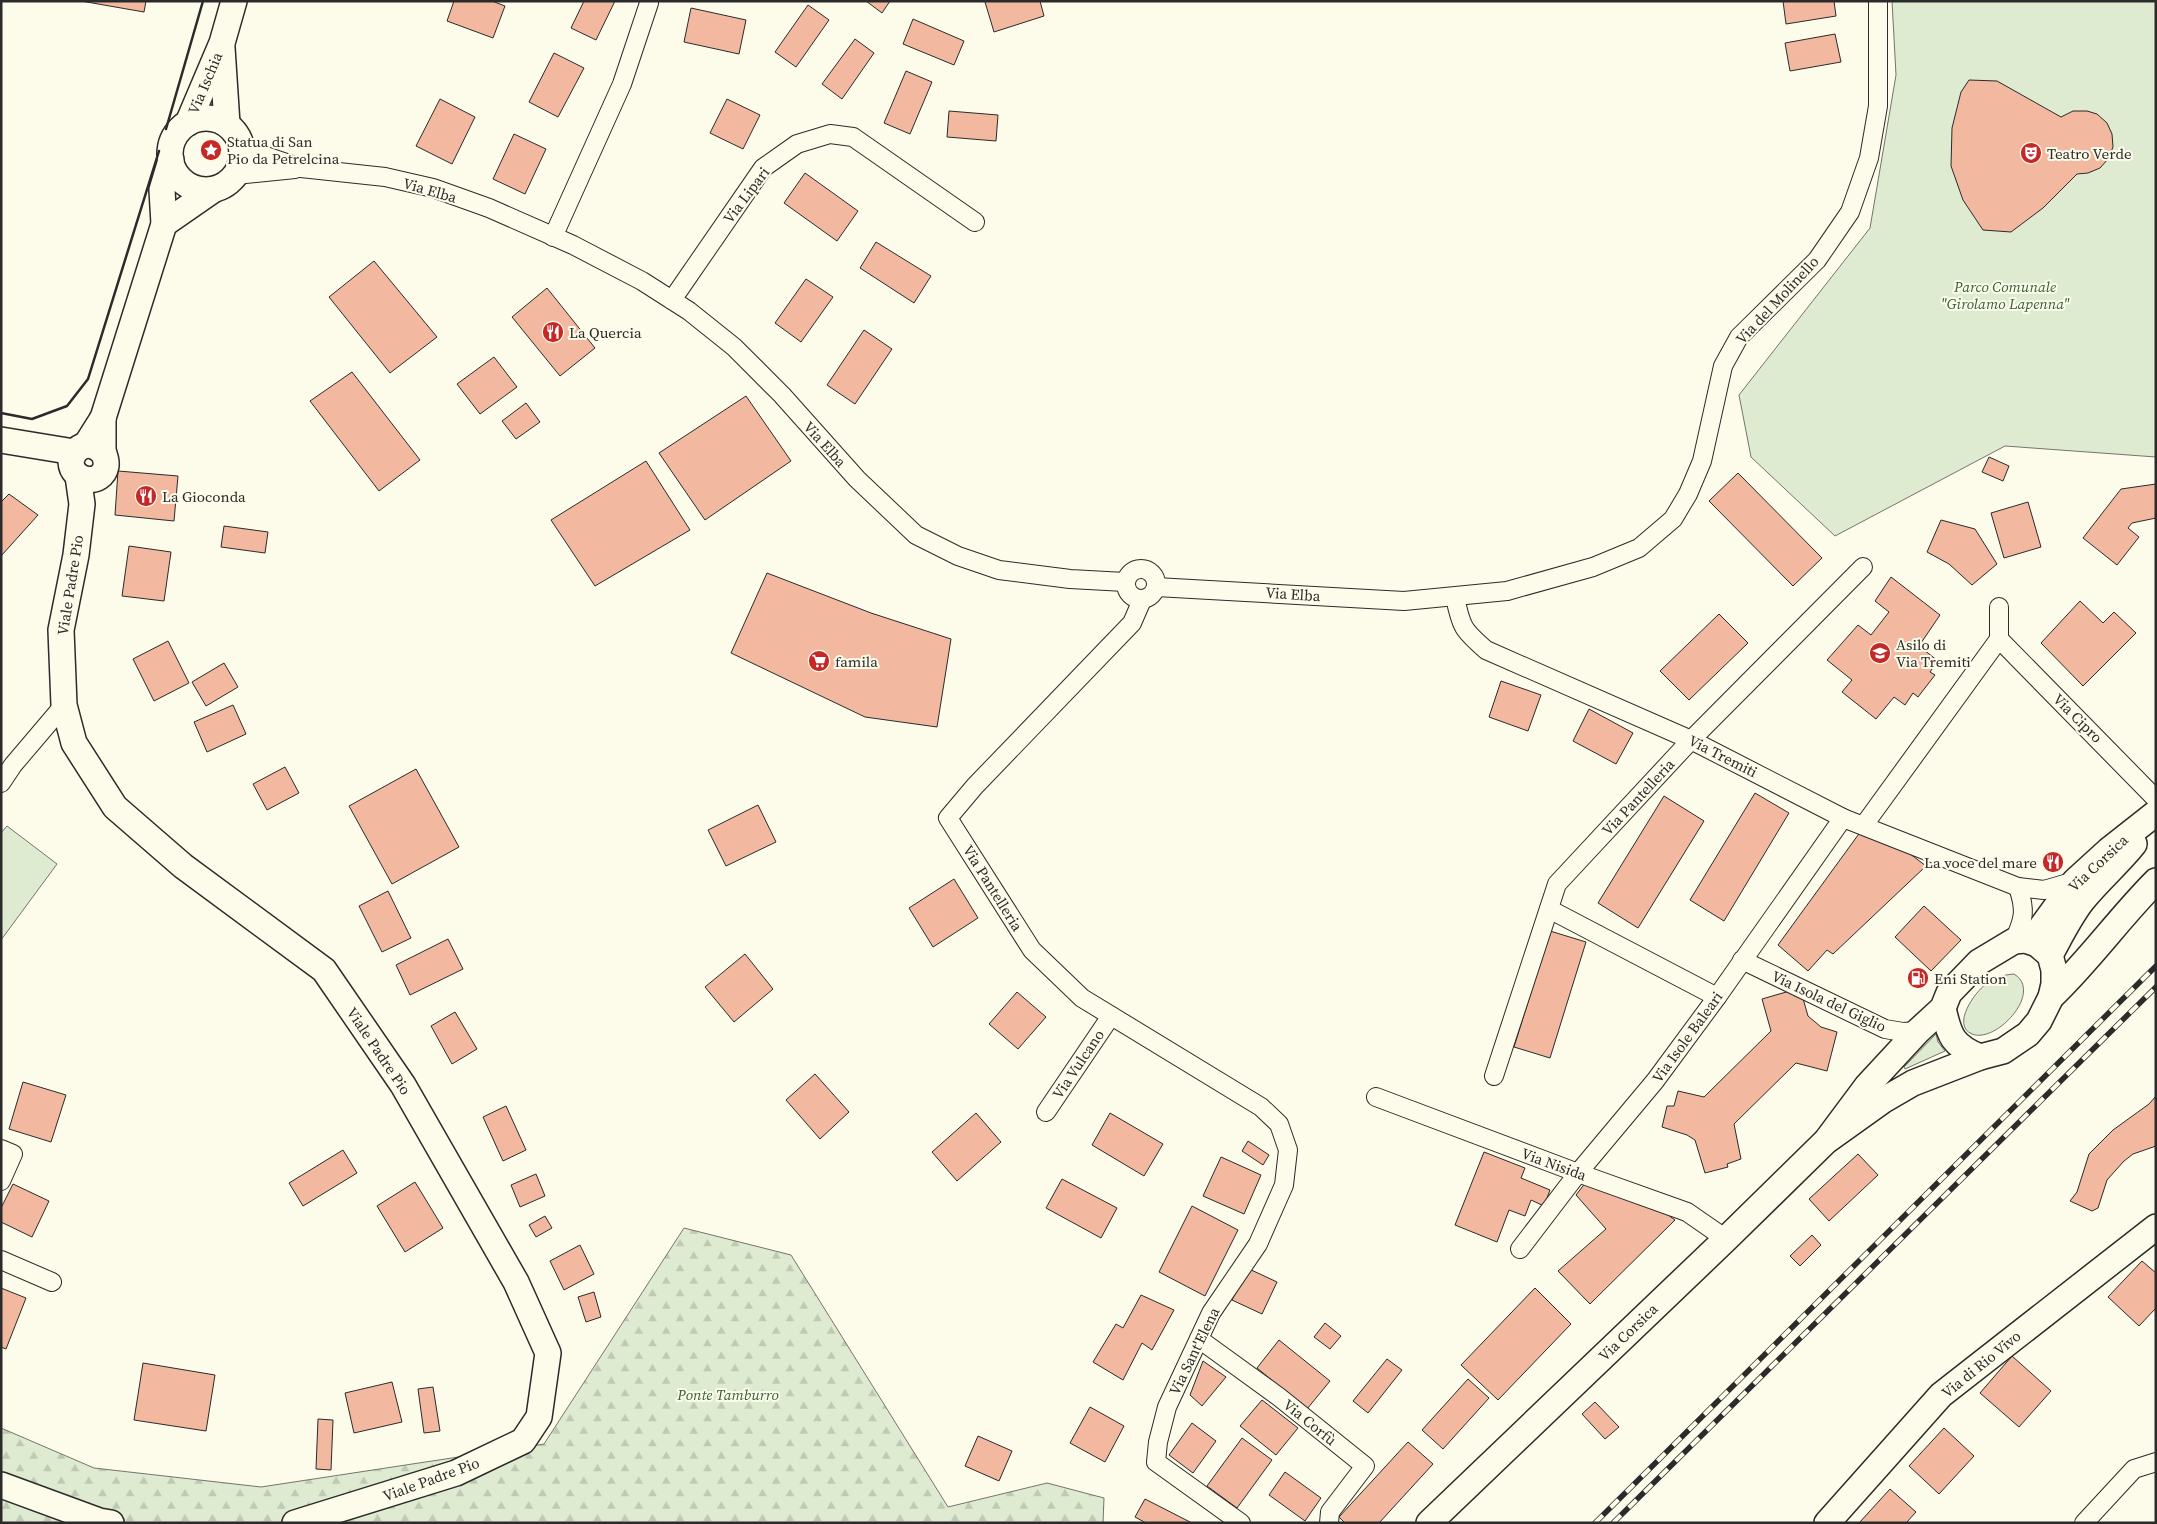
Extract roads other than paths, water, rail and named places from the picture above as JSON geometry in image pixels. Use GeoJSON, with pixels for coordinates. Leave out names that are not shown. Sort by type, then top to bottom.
{"type":"FeatureCollection","features":[{"type":"Feature","properties":{"kind":"street","name":"Via Ischia"},"geometry":{"type":"LineString","coordinates":[[188,123],[222,43],[234,1]]}},
{"type":"Feature","properties":{"kind":"street","name":"Via del Molinello"},"geometry":{"type":"LineString","coordinates":[[1430,600],[1507,591],[1593,567],[1638,548],[1673,518],[1688,494],[1702,461],[1723,366],[1738,337],[1817,260],[1850,212],[1869,158],[1878,106],[1878,1]]}},
{"type":"Feature","properties":{"kind":"street"},"geometry":{"type":"LineString","coordinates":[[553,237],[622,84],[649,2]]}},
{"type":"Feature","properties":{"kind":"street","name":"Via Ischia"},"geometry":{"type":"LineString","coordinates":[[222,43],[227,124]]}},
{"type":"Feature","properties":{"kind":"street"},"geometry":{"type":"LineString","coordinates":[[164,224],[212,190],[230,182],[236,175],[243,157],[239,139],[227,124],[210,118],[201,118],[188,123],[177,133],[172,141],[171,160],[173,169],[185,184],[194,188],[212,190]]}},
{"type":"Feature","properties":{"kind":"street","name":"Via Lipari"},"geometry":{"type":"LineString","coordinates":[[672,300],[763,168],[797,144],[830,134],[853,137],[975,222]]}},
{"type":"Feature","properties":{"kind":"street","name":"Via Elba"},"geometry":{"type":"LineString","coordinates":[[242,148],[300,168]]}},
{"type":"Feature","properties":{"kind":"street","name":"Viale Padre Pio"},"geometry":{"type":"LineString","coordinates":[[171,160],[162,190],[164,224],[103,418],[84,463],[82,504],[76,555],[61,630],[64,705],[74,744],[116,807],[183,866],[324,970],[404,1085],[516,1282],[548,1353],[539,1417],[523,1441],[456,1473],[372,1501],[295,1523]]}},
{"type":"Feature","properties":{"kind":"street","name":"Via Elba"},"geometry":{"type":"LineString","coordinates":[[236,175],[300,168],[385,177],[433,188],[489,208],[553,237],[642,281],[689,311],[734,347],[782,395],[857,479],[916,535],[958,556],[999,570],[1070,579],[1125,582]]}},
{"type":"Feature","properties":{"kind":"street"},"geometry":{"type":"LineString","coordinates":[[1,440],[44,448],[84,463]]}},
{"type":"Feature","properties":{"kind":"street","name":"Via Pantelleria"},"geometry":{"type":"LineString","coordinates":[[1494,1076],[1557,884],[1691,740],[1863,567]]}},
{"type":"Feature","properties":{"kind":"street"},"geometry":{"type":"LineString","coordinates":[[1140,569],[1152,574],[1156,580],[1156,587],[1154,593],[1149,598],[1135,599],[1130,595],[1125,582],[1128,576],[1140,569]]}},
{"type":"Feature","properties":{"kind":"street","name":"Via Elba"},"geometry":{"type":"LineString","coordinates":[[1156,587],[1404,601],[1430,600]]}},
{"type":"Feature","properties":{"kind":"street","name":"Via Tremiti"},"geometry":{"type":"LineString","coordinates":[[1455,597],[1460,619],[1467,634],[1486,650],[1691,740],[1843,818],[2018,887],[2044,890],[2075,881]]}},
{"type":"Feature","properties":{"kind":"street","name":"Via Pantelleria"},"geometry":{"type":"LineString","coordinates":[[1142,600],[1132,623],[976,786],[948,818],[1032,950],[1082,998],[1261,1107],[1279,1124]]}},
{"type":"Feature","properties":{"kind":"street"},"geometry":{"type":"LineString","coordinates":[[1864,825],[1999,638],[1999,607]]}},
{"type":"Feature","properties":{"kind":"street","name":"Via Cipro"},"geometry":{"type":"LineString","coordinates":[[1999,638],[2156,799]]}},
{"type":"Feature","properties":{"kind":"street"},"geometry":{"type":"LineString","coordinates":[[1,783],[13,765],[64,705]]}},
{"type":"Feature","properties":{"kind":"street","name":"Via Corsica"},"geometry":{"type":"LineString","coordinates":[[1429,1523],[1826,1141],[1867,1086],[1918,1031],[1943,1008],[1958,982],[1979,962],[2040,929],[2075,881],[2109,850],[2156,814]]}},
{"type":"Feature","properties":{"kind":"street","name":"Via Corsica"},"geometry":{"type":"LineString","coordinates":[[1826,1141],[1882,1101],[1913,1084],[1980,1056],[2003,1051],[2028,1034],[2038,1021],[2050,997],[2054,977],[2050,955],[2074,913],[2084,899],[2118,865],[2156,814]]}},
{"type":"Feature","properties":{"kind":"street","name":"Via Isole Baleari"},"geometry":{"type":"LineString","coordinates":[[1520,1249],[1578,1173],[1655,1081],[1717,997],[1843,818]]}},
{"type":"Feature","properties":{"kind":"street"},"geometry":{"type":"LineString","coordinates":[[2050,997],[2074,975],[2127,910],[2156,881]]}},
{"type":"Feature","properties":{"kind":"street"},"geometry":{"type":"LineString","coordinates":[[2018,887],[2024,906],[2019,940],[2037,944],[2050,955],[2071,949],[2089,939],[2127,910]]}},
{"type":"Feature","properties":{"kind":"street"},"geometry":{"type":"LineString","coordinates":[[1549,909],[1717,997]]}},
{"type":"Feature","properties":{"kind":"street"},"geometry":{"type":"LineString","coordinates":[[2074,913],[2074,922],[2080,930],[2089,933],[2098,931]]}},
{"type":"Feature","properties":{"kind":"street","name":"Via Isola del Giglio"},"geometry":{"type":"LineString","coordinates":[[1742,960],[1885,1029],[1903,1032],[1918,1031]]}},
{"type":"Feature","properties":{"kind":"street"},"geometry":{"type":"LineString","coordinates":[[1943,1008],[1946,1025],[1954,1042],[1964,1051],[1980,1056]]}},
{"type":"Feature","properties":{"kind":"street","name":"Via Vulcano"},"geometry":{"type":"LineString","coordinates":[[1046,1112],[1111,1016]]}},
{"type":"Feature","properties":{"kind":"street","name":"Via Nisida"},"geometry":{"type":"LineString","coordinates":[[1376,1097],[1687,1212],[1726,1239]]}},
{"type":"Feature","properties":{"kind":"street","name":"Via Sant'Elena"},"geometry":{"type":"LineString","coordinates":[[1240,1523],[1156,1462],[1158,1442],[1167,1406],[1211,1313],[1258,1244],[1284,1185],[1288,1150],[1279,1124]]}},
{"type":"Feature","properties":{"kind":"street"},"geometry":{"type":"LineString","coordinates":[[1,1149],[13,1154],[1,1181]]}},
{"type":"Feature","properties":{"kind":"street","name":"Via di Rio Vivo"},"geometry":{"type":"LineString","coordinates":[[1826,1523],[1941,1395],[2156,1227]]}},
{"type":"Feature","properties":{"kind":"street"},"geometry":{"type":"LineString","coordinates":[[1,1260],[52,1282]]}},
{"type":"Feature","properties":{"kind":"street","name":"Via Corfù"},"geometry":{"type":"LineString","coordinates":[[1199,1338],[1279,1397],[1365,1466],[1330,1512],[1329,1523]]}},
{"type":"Feature","properties":{"kind":"street"},"geometry":{"type":"LineString","coordinates":[[2084,1523],[2134,1469],[2156,1462]]}},
{"type":"Feature","properties":{"kind":"street"},"geometry":{"type":"LineString","coordinates":[[1,1485],[99,1521],[111,1523]]}},
{"type":"Feature","properties":{"kind":"railway"},"geometry":{"type":"LineString","coordinates":[[1595,1523],[2156,966]]}},
{"type":"Feature","properties":{"kind":"railway"},"geometry":{"type":"LineString","coordinates":[[1613,1523],[2156,987]]}},
{"type":"Feature","properties":{"kind":"place","name":"Statua di San Pio da Petrelcina"},"geometry":{"type":"Point","coordinates":[211,150]}},
{"type":"Feature","properties":{"kind":"place","name":"Teatro Verde"},"geometry":{"type":"Point","coordinates":[2031,153]}},
{"type":"Feature","properties":{"kind":"place","name":"La Quercia"},"geometry":{"type":"Point","coordinates":[553,332]}},
{"type":"Feature","properties":{"kind":"place","name":"La Gioconda"},"geometry":{"type":"Point","coordinates":[146,496]}},
{"type":"Feature","properties":{"kind":"place","name":"Asilo di Via Tremiti"},"geometry":{"type":"Point","coordinates":[1880,653]}},
{"type":"Feature","properties":{"kind":"place","name":"famila"},"geometry":{"type":"Point","coordinates":[819,661]}},
{"type":"Feature","properties":{"kind":"place","name":"La voce del mare"},"geometry":{"type":"Point","coordinates":[2053,862]}},
{"type":"Feature","properties":{"kind":"place","name":"Eni Station"},"geometry":{"type":"Point","coordinates":[1918,978]}},
{"type":"Feature","properties":{"kind":"park label","name":"Parco Comunale \"Girolamo Lapenna\""},"geometry":{"type":"Point","coordinates":[2005,294]}},
{"type":"Feature","properties":{"kind":"park label","name":"Ponte Tamburro"},"geometry":{"type":"Point","coordinates":[728,1394]}}]}
